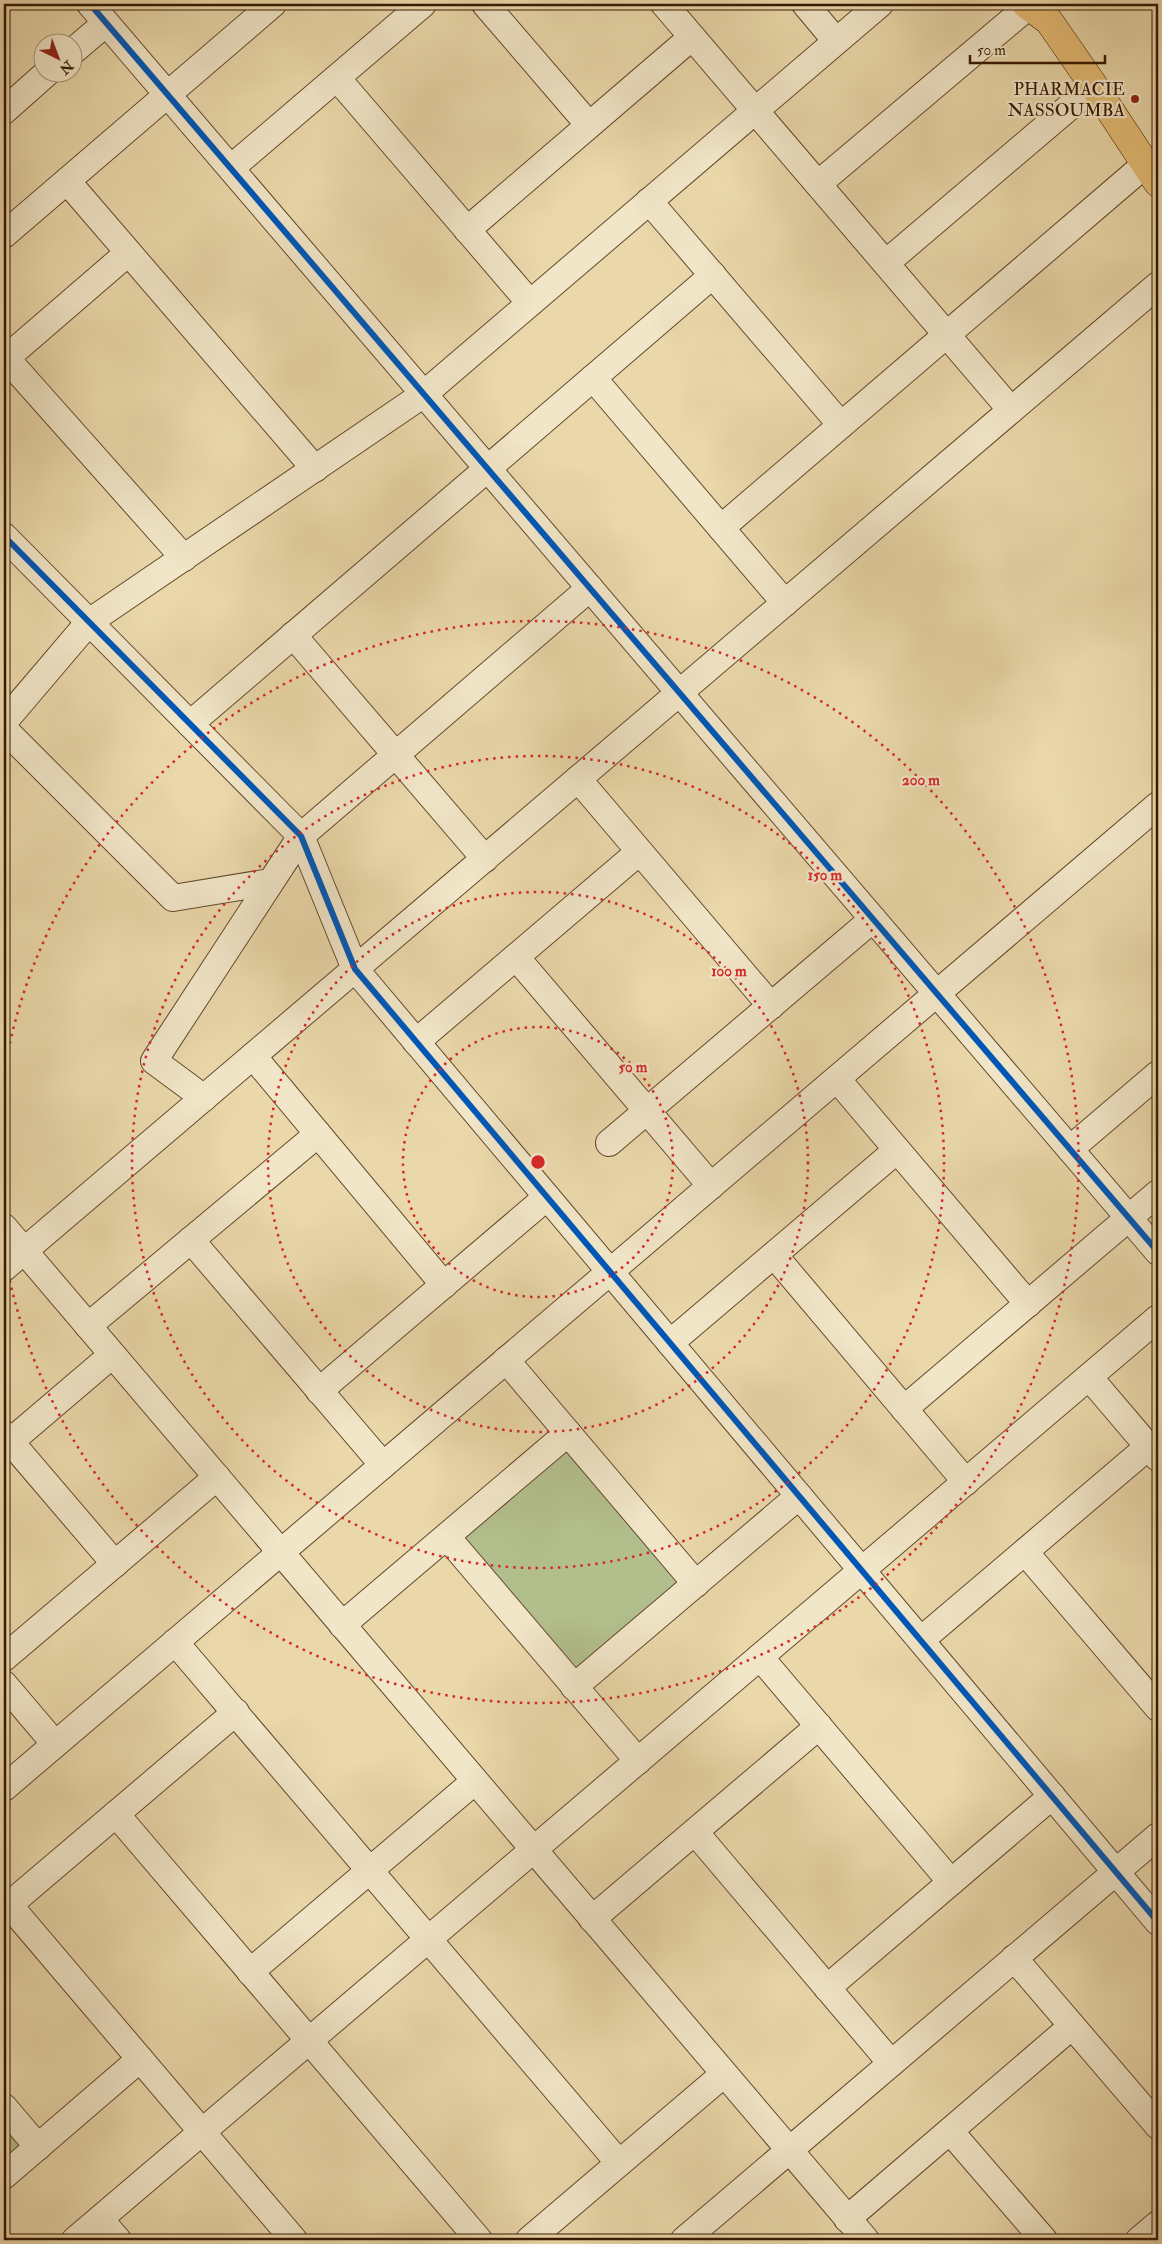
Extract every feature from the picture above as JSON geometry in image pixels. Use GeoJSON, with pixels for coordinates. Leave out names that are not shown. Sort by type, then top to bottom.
{"type":"FeatureCollection","features":[{"type":"Feature","properties":{"kind":"main road"},"geometry":{"type":"LineString","coordinates":[[1036,8],[1094,86],[1153,173]]}},
{"type":"Feature","properties":{"kind":"street"},"geometry":{"type":"LineString","coordinates":[[4,235],[273,4]]}},
{"type":"Feature","properties":{"kind":"street"},"geometry":{"type":"LineString","coordinates":[[231,168],[423,4]]}},
{"type":"Feature","properties":{"kind":"street"},"geometry":{"type":"LineString","coordinates":[[485,4],[589,126]]}},
{"type":"Feature","properties":{"kind":"street"},"geometry":{"type":"LineString","coordinates":[[664,4],[1012,410]]}},
{"type":"Feature","properties":{"kind":"street"},"geometry":{"type":"LineString","coordinates":[[805,4],[836,41]]}},
{"type":"Feature","properties":{"kind":"street"},"geometry":{"type":"LineString","coordinates":[[4,722],[89,622],[424,394],[880,4]]}},
{"type":"Feature","properties":{"kind":"street"},"geometry":{"type":"LineString","coordinates":[[818,184],[1036,8]]}},
{"type":"Feature","properties":{"kind":"street"},"geometry":{"type":"LineString","coordinates":[[82,37],[98,13],[1158,1252]]}},
{"type":"Feature","properties":{"kind":"street"},"geometry":{"type":"LineString","coordinates":[[467,230],[692,37]]}},
{"type":"Feature","properties":{"kind":"street"},"geometry":{"type":"LineString","coordinates":[[337,78],[530,304]]}},
{"type":"Feature","properties":{"kind":"street"},"geometry":{"type":"LineString","coordinates":[[4,110],[36,82]]}},
{"type":"Feature","properties":{"kind":"street"},"geometry":{"type":"LineString","coordinates":[[886,263],[1094,86]]}},
{"type":"Feature","properties":{"kind":"street"},"geometry":{"type":"LineString","coordinates":[[721,528],[947,334],[1153,173]]}},
{"type":"Feature","properties":{"kind":"street"},"geometry":{"type":"LineString","coordinates":[[67,181],[315,469]]}},
{"type":"Feature","properties":{"kind":"street"},"geometry":{"type":"LineString","coordinates":[[649,201],[841,426]]}},
{"type":"Feature","properties":{"kind":"street"},"geometry":{"type":"LineString","coordinates":[[128,253],[5,359],[184,558]]}},
{"type":"Feature","properties":{"kind":"street"},"geometry":{"type":"LineString","coordinates":[[190,724],[713,275]]}},
{"type":"Feature","properties":{"kind":"street"},"geometry":{"type":"LineString","coordinates":[[4,1268],[1158,285]]}},
{"type":"Feature","properties":{"kind":"street"},"geometry":{"type":"LineString","coordinates":[[593,378],[785,603]]}},
{"type":"Feature","properties":{"kind":"street"},"geometry":{"type":"LineString","coordinates":[[4,536],[301,836],[355,969],[1158,1922]]}},
{"type":"Feature","properties":{"kind":"street"},"geometry":{"type":"LineString","coordinates":[[204,1098],[154,1062],[301,836],[590,588]]}},
{"type":"Feature","properties":{"kind":"street"},"geometry":{"type":"LineString","coordinates":[[293,635],[485,858]]}},
{"type":"Feature","properties":{"kind":"street"},"geometry":{"type":"LineString","coordinates":[[4,729],[173,898],[270,882]]}},
{"type":"Feature","properties":{"kind":"street"},"geometry":{"type":"LineString","coordinates":[[578,779],[771,1006]]}},
{"type":"Feature","properties":{"kind":"street"},"geometry":{"type":"LineString","coordinates":[[4,1788],[1158,805]]}},
{"type":"Feature","properties":{"kind":"street"},"geometry":{"type":"LineString","coordinates":[[416,1042],[639,852]]}},
{"type":"Feature","properties":{"kind":"street"},"geometry":{"type":"LineString","coordinates":[[609,1143],[873,919]]}},
{"type":"Feature","properties":{"kind":"street"},"geometry":{"type":"LineString","coordinates":[[516,957],[711,1186]]}},
{"type":"Feature","properties":{"kind":"street"},"geometry":{"type":"LineString","coordinates":[[253,1056],[444,1285]]}},
{"type":"Feature","properties":{"kind":"street"},"geometry":{"type":"LineString","coordinates":[[1070,1149],[1158,1074]]}},
{"type":"Feature","properties":{"kind":"street"},"geometry":{"type":"LineString","coordinates":[[836,1079],[1028,1304]]}},
{"type":"Feature","properties":{"kind":"street"},"geometry":{"type":"LineString","coordinates":[[88,1326],[318,1134]]}},
{"type":"Feature","properties":{"kind":"street"},"geometry":{"type":"LineString","coordinates":[[670,1343],[897,1150]]}},
{"type":"Feature","properties":{"kind":"street"},"geometry":{"type":"LineString","coordinates":[[904,1409],[1158,1193]]}},
{"type":"Feature","properties":{"kind":"street"},"geometry":{"type":"LineString","coordinates":[[319,1391],[547,1197]]}},
{"type":"Feature","properties":{"kind":"street"},"geometry":{"type":"LineString","coordinates":[[4,1227],[866,2240]]}},
{"type":"Feature","properties":{"kind":"street"},"geometry":{"type":"LineString","coordinates":[[191,1240],[383,1465]]}},
{"type":"Feature","properties":{"kind":"street"},"geometry":{"type":"LineString","coordinates":[[774,1255],[966,1482]]}},
{"type":"Feature","properties":{"kind":"street"},"geometry":{"type":"LineString","coordinates":[[75,2240],[1158,1318]]}},
{"type":"Feature","properties":{"kind":"street"},"geometry":{"type":"LineString","coordinates":[[112,1355],[7,1438],[115,1564]]}},
{"type":"Feature","properties":{"kind":"street"},"geometry":{"type":"LineString","coordinates":[[506,1360],[696,1584]]}},
{"type":"Feature","properties":{"kind":"street"},"geometry":{"type":"LineString","coordinates":[[921,1640],[1025,1552],[1153,1452],[1089,1377]]}},
{"type":"Feature","properties":{"kind":"street"},"geometry":{"type":"LineString","coordinates":[[342,1625],[568,1433]]}},
{"type":"Feature","properties":{"kind":"street"},"geometry":{"type":"LineString","coordinates":[[4,1658],[217,1477]]}},
{"type":"Feature","properties":{"kind":"street"},"geometry":{"type":"LineString","coordinates":[[574,1687],[799,1496]]}},
{"type":"Feature","properties":{"kind":"street"},"geometry":{"type":"LineString","coordinates":[[447,1537],[638,1761]]}},
{"type":"Feature","properties":{"kind":"street"},"geometry":{"type":"LineString","coordinates":[[1025,1552],[1158,1707]]}},
{"type":"Feature","properties":{"kind":"street"},"geometry":{"type":"LineString","coordinates":[[176,1642],[619,2163]]}},
{"type":"Feature","properties":{"kind":"street"},"geometry":{"type":"LineString","coordinates":[[760,1657],[951,1882]]}},
{"type":"Feature","properties":{"kind":"street"},"geometry":{"type":"LineString","coordinates":[[4,1684],[55,1744]]}},
{"type":"Feature","properties":{"kind":"street"},"geometry":{"type":"LineString","coordinates":[[236,1712],[116,1814],[6,1902],[294,2240]]}},
{"type":"Feature","properties":{"kind":"street"},"geometry":{"type":"LineString","coordinates":[[592,1919],[819,1726]]}},
{"type":"Feature","properties":{"kind":"street"},"geometry":{"type":"LineString","coordinates":[[250,1972],[475,1781]]}},
{"type":"Feature","properties":{"kind":"street"},"geometry":{"type":"LineString","coordinates":[[827,1988],[1052,1796]]}},
{"type":"Feature","properties":{"kind":"street"},"geometry":{"type":"LineString","coordinates":[[116,1814],[479,2240]]}},
{"type":"Feature","properties":{"kind":"street"},"geometry":{"type":"LineString","coordinates":[[695,1832],[892,2063]]}},
{"type":"Feature","properties":{"kind":"street"},"geometry":{"type":"LineString","coordinates":[[688,2239],[789,2150],[1158,1836]]}},
{"type":"Feature","properties":{"kind":"street"},"geometry":{"type":"LineString","coordinates":[[1014,1958],[1158,2126]]}},
{"type":"Feature","properties":{"kind":"street"},"geometry":{"type":"LineString","coordinates":[[847,2219],[1072,2026]]}},
{"type":"Feature","properties":{"kind":"street"},"geometry":{"type":"LineString","coordinates":[[4,2176],[140,2060]]}},
{"type":"Feature","properties":{"kind":"street"},"geometry":{"type":"LineString","coordinates":[[529,2240],[724,2074]]}},
{"type":"Feature","properties":{"kind":"street"},"geometry":{"type":"LineString","coordinates":[[4,2107],[38,2147]]}},
{"type":"Feature","properties":{"kind":"street"},"geometry":{"type":"LineString","coordinates":[[950,2131],[1044,2240]]}},
{"type":"Feature","properties":{"kind":"street"},"geometry":{"type":"LineString","coordinates":[[100,2219],[118,2240]]}},
{"type":"Feature","properties":{"kind":"street"},"geometry":{"type":"LineString","coordinates":[[1139,2240],[1158,2224]]}},
{"type":"Feature","properties":{"kind":"green space"},"geometry":{"type":"Polygon","coordinates":[[[565,1438],[690,1585],[578,1680],[453,1534],[565,1438]]]}},
{"type":"Feature","properties":{"kind":"green space"},"geometry":{"type":"Polygon","coordinates":[[[4,2116],[30,2148],[4,2170],[4,2116]]]}},
{"type":"Feature","properties":{"kind":"cycle path"},"geometry":{"type":"LineString","coordinates":[[90,4],[1158,1252]]}},
{"type":"Feature","properties":{"kind":"cycle path"},"geometry":{"type":"LineString","coordinates":[[4,536],[301,836],[355,969],[1158,1922]]}},
{"type":"Feature","properties":{"kind":"place","name":"PHARMACIE NASSOUMBA"},"geometry":{"type":"Point","coordinates":[1135,99]}}]}
